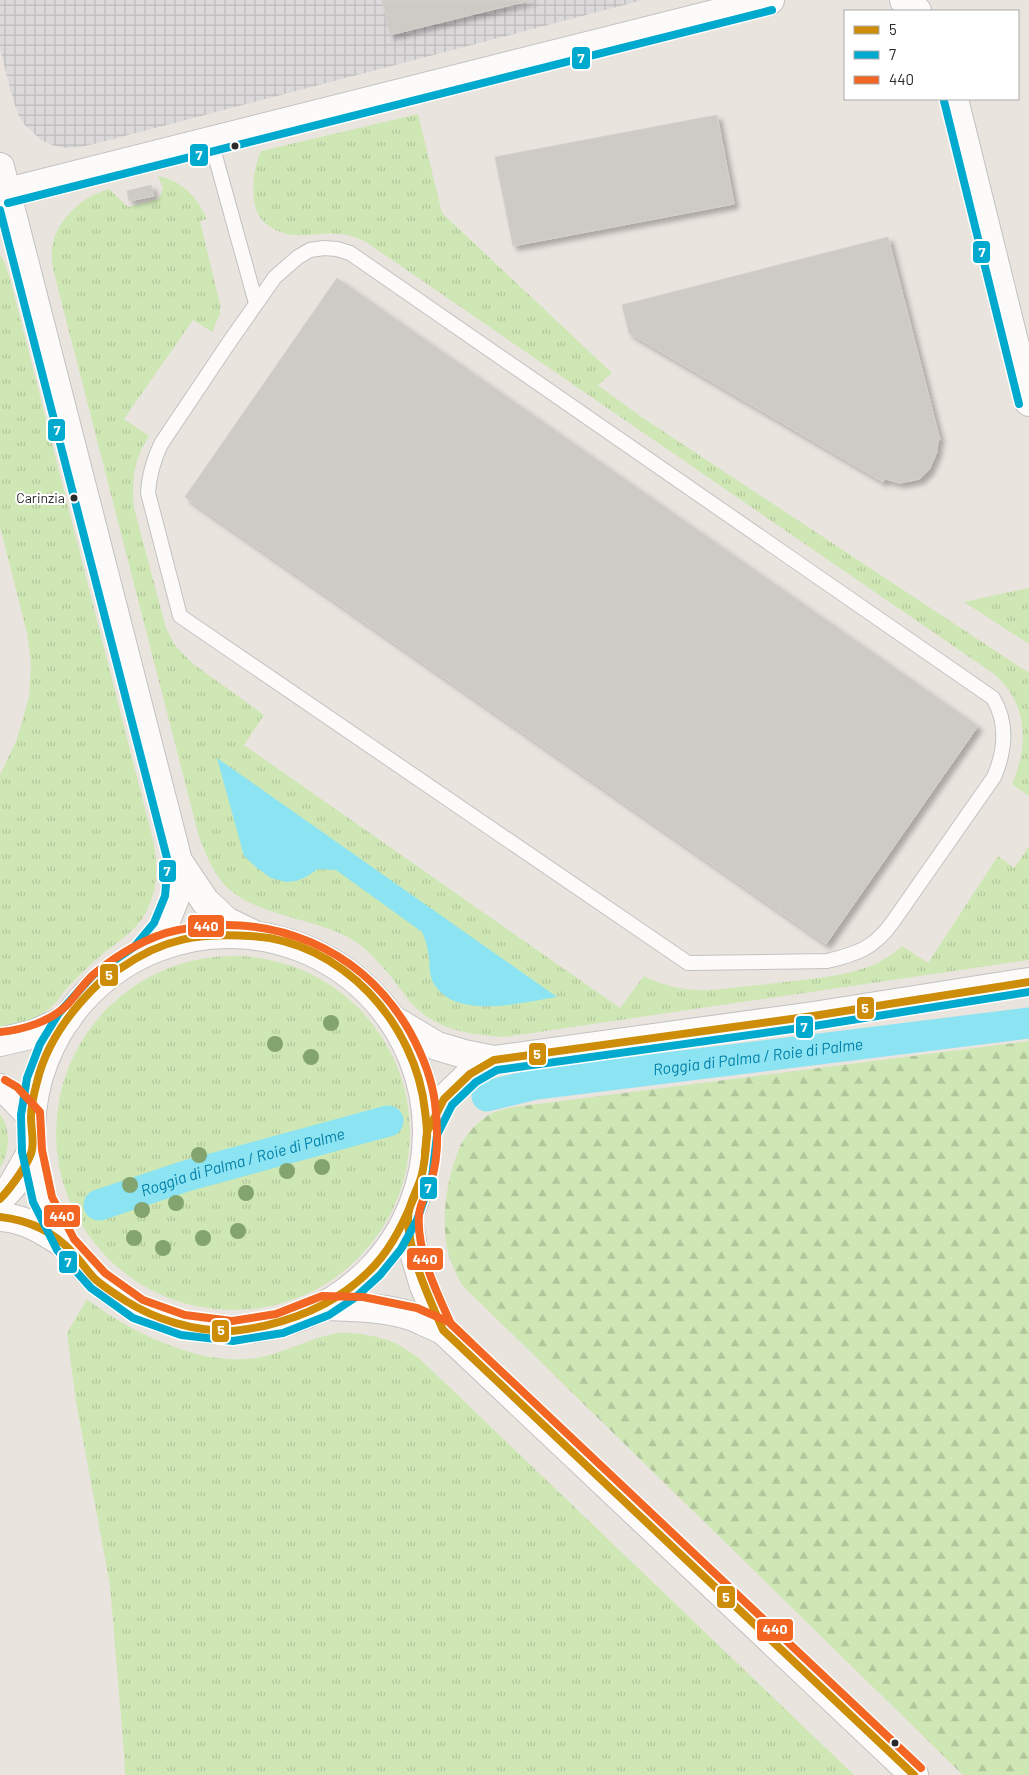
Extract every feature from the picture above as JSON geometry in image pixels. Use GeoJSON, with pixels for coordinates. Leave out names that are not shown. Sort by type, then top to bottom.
{"type":"FeatureCollection","features":[{"type":"Feature","properties":{"kind":"street"},"geometry":{"type":"LineString","coordinates":[[3,193],[770,0]]}},
{"type":"Feature","properties":{"kind":"street"},"geometry":{"type":"LineString","coordinates":[[904,0],[916,10]]}},
{"type":"Feature","properties":{"kind":"street"},"geometry":{"type":"LineString","coordinates":[[954,100],[1029,402]]}},
{"type":"Feature","properties":{"kind":"street"},"geometry":{"type":"LineString","coordinates":[[0,167],[3,193],[178,861],[175,898],[162,928],[141,954]]}},
{"type":"Feature","properties":{"kind":"street"},"geometry":{"type":"LineString","coordinates":[[178,861],[205,901],[226,921],[257,936]]}},
{"type":"Feature","properties":{"kind":"street"},"geometry":{"type":"LineString","coordinates":[[0,1217],[22,1221],[44,1230],[66,1245],[98,1281],[138,1309],[183,1325],[232,1331],[241,1330],[280,1324],[324,1306],[350,1289],[373,1268],[393,1243],[408,1216],[422,1175],[427,1132],[423,1092],[411,1054],[392,1019],[365,988],[333,963],[296,945],[257,936],[217,934],[178,940],[141,954],[100,982],[67,1019],[49,1049],[38,1081],[31,1116],[32,1151],[43,1200],[66,1245]]}},
{"type":"Feature","properties":{"kind":"street"},"geometry":{"type":"LineString","coordinates":[[392,1019],[438,1046],[494,1060],[813,1016],[1029,982]]}},
{"type":"Feature","properties":{"kind":"street"},"geometry":{"type":"LineString","coordinates":[[0,1042],[34,1034],[67,1019]]}},
{"type":"Feature","properties":{"kind":"street"},"geometry":{"type":"LineString","coordinates":[[427,1132],[444,1099],[470,1074],[494,1060]]}},
{"type":"Feature","properties":{"kind":"street"},"geometry":{"type":"LineString","coordinates":[[0,1088],[11,1095],[31,1116]]}},
{"type":"Feature","properties":{"kind":"street"},"geometry":{"type":"LineString","coordinates":[[0,1199],[12,1186],[32,1151]]}},
{"type":"Feature","properties":{"kind":"street"},"geometry":{"type":"LineString","coordinates":[[408,1216],[413,1249],[424,1286],[443,1330]]}},
{"type":"Feature","properties":{"kind":"street"},"geometry":{"type":"LineString","coordinates":[[324,1306],[362,1307],[386,1311],[413,1317],[443,1330],[914,1775]]}},
{"type":"Feature","properties":{"kind":"lane"},"geometry":{"type":"LineString","coordinates":[[211,141],[256,303],[161,444],[152,462],[148,493],[180,616],[688,963],[827,961],[864,950],[884,934],[994,777],[1004,744],[1000,708],[993,698],[350,253],[324,248],[310,250],[288,265],[275,278],[256,303]]}},
{"type":"Feature","properties":{"kind":"shaded area"},"geometry":{"type":"Polygon","coordinates":[[[0,0],[643,0],[98,143],[66,148],[41,140],[25,125],[18,114],[0,48],[0,0]]]}},
{"type":"Feature","properties":{"kind":"green space"},"geometry":{"type":"Polygon","coordinates":[[[418,114],[442,213],[612,373],[598,385],[640,416],[1029,673],[1029,796],[1012,784],[1018,770],[1023,740],[1019,712],[1014,698],[994,674],[366,242],[354,237],[332,233],[289,234],[272,228],[260,217],[255,205],[253,187],[255,169],[261,151],[418,114]]]}},
{"type":"Feature","properties":{"kind":"green space"},"geometry":{"type":"Polygon","coordinates":[[[158,176],[175,182],[188,191],[199,204],[207,219],[200,221],[220,304],[220,314],[212,332],[193,320],[124,419],[149,436],[140,453],[133,480],[134,508],[166,628],[174,644],[192,663],[264,715],[244,745],[620,1008],[644,976],[668,986],[694,990],[712,990],[776,983],[832,976],[862,969],[890,956],[902,946],[928,963],[998,856],[1014,868],[1029,846],[1029,960],[504,1037],[492,1036],[455,1030],[422,1013],[413,1005],[373,957],[351,939],[335,931],[262,908],[231,891],[216,873],[199,837],[52,261],[53,241],[56,233],[65,218],[77,206],[93,195],[109,189],[128,207],[159,199],[163,188],[158,176]]]}},
{"type":"Feature","properties":{"kind":"green space"},"geometry":{"type":"Polygon","coordinates":[[[0,255],[10,278],[154,844],[156,869],[154,891],[148,908],[132,930],[87,968],[49,1009],[26,1022],[0,1029],[0,775],[17,739],[29,697],[31,663],[27,633],[0,527],[0,255]]]}},
{"type":"Feature","properties":{"kind":"green space"},"geometry":{"type":"Polygon","coordinates":[[[1029,588],[1029,644],[964,602],[1029,588]]]}},
{"type":"Feature","properties":{"kind":"green space"},"geometry":{"type":"Polygon","coordinates":[[[233,956],[267,960],[301,970],[331,986],[358,1008],[380,1035],[396,1065],[406,1099],[410,1133],[406,1167],[396,1201],[380,1231],[358,1258],[331,1280],[301,1296],[267,1306],[233,1310],[199,1306],[165,1296],[135,1280],[108,1258],[86,1231],[70,1201],[60,1167],[56,1133],[60,1099],[70,1065],[86,1035],[108,1008],[135,986],[165,970],[199,960],[233,956]]]}},
{"type":"Feature","properties":{"kind":"green space"},"geometry":{"type":"Polygon","coordinates":[[[1029,1041],[1029,1775],[963,1775],[461,1284],[450,1259],[446,1243],[446,1203],[450,1176],[463,1141],[470,1131],[483,1119],[505,1109],[1029,1041]]]}},
{"type":"Feature","properties":{"kind":"green space"},"geometry":{"type":"Polygon","coordinates":[[[0,1114],[4,1120],[8,1141],[6,1155],[0,1168],[0,1114]]]}},
{"type":"Feature","properties":{"kind":"green space"},"geometry":{"type":"Polygon","coordinates":[[[87,1299],[144,1335],[189,1352],[212,1357],[256,1358],[323,1336],[339,1333],[371,1336],[393,1342],[403,1348],[419,1358],[854,1775],[125,1775],[110,1585],[76,1402],[67,1333],[87,1299]]]}},
{"type":"Feature","properties":{"kind":"water"},"geometry":{"type":"Polygon","coordinates":[[[217,758],[557,997],[491,1006],[474,1006],[458,1002],[444,995],[432,981],[426,942],[422,932],[336,870],[318,869],[296,881],[286,882],[271,878],[244,856],[217,758]]]}},
{"type":"Feature","properties":{"kind":"building"},"geometry":{"type":"Polygon","coordinates":[[[382,0],[532,0],[390,35],[382,0]]]}},
{"type":"Feature","properties":{"kind":"building"},"geometry":{"type":"Polygon","coordinates":[[[717,115],[734,204],[513,246],[495,157],[717,115]]]}},
{"type":"Feature","properties":{"kind":"building"},"geometry":{"type":"Polygon","coordinates":[[[151,185],[154,196],[129,201],[127,191],[151,185]]]}},
{"type":"Feature","properties":{"kind":"building"},"geometry":{"type":"Polygon","coordinates":[[[888,237],[940,440],[938,440],[937,452],[929,470],[920,479],[900,483],[885,479],[883,482],[629,333],[622,305],[888,237]]]}},
{"type":"Feature","properties":{"kind":"building"},"geometry":{"type":"Polygon","coordinates":[[[337,278],[978,726],[826,944],[185,497],[337,278]]]}},
{"type":"Feature","properties":{"kind":"waterway","name":"Roggia di Palma / Roie di Palme"},"geometry":{"type":"LineString","coordinates":[[487,1096],[536,1084],[1029,1023]]}},
{"type":"Feature","properties":{"kind":"waterway","name":"Roggia di Palma / Roie di Palme"},"geometry":{"type":"LineString","coordinates":[[99,1205],[186,1176],[388,1121]]}},
{"type":"Feature","properties":{"kind":"transit line","name":"7"},"geometry":{"type":"LineString","coordinates":[[8,203],[772,10]]}},
{"type":"Feature","properties":{"kind":"transit line","name":"7"},"geometry":{"type":"LineString","coordinates":[[944,101],[1019,404]]}},
{"type":"Feature","properties":{"kind":"transit line","name":"7"},"geometry":{"type":"LineString","coordinates":[[0,210],[168,862],[165,896],[154,923],[134,947],[93,975],[59,1013],[40,1044],[27,1078],[21,1115],[22,1152],[33,1202],[57,1250],[91,1288],[133,1318],[181,1335],[233,1341],[283,1333],[329,1315],[356,1297],[380,1275],[401,1249],[417,1220],[432,1177],[437,1135],[452,1105],[476,1082],[497,1070],[814,1026],[1029,992]]}},
{"type":"Feature","properties":{"kind":"transit line","name":"440"},"geometry":{"type":"LineString","coordinates":[[0,1032],[27,1027],[46,1020],[68,1004],[94,974],[113,960],[133,947],[155,937],[178,930],[213,925],[247,926],[280,932],[311,942],[340,958],[367,978],[390,1003],[410,1032],[432,1085],[437,1122],[437,1152],[434,1172],[422,1202],[419,1228],[424,1257],[451,1324],[921,1768]]}},
{"type":"Feature","properties":{"kind":"transit line","name":"5"},"geometry":{"type":"LineString","coordinates":[[0,1199],[19,1176],[32,1150],[32,1105],[41,1068],[53,1041],[69,1016],[101,981],[137,958],[167,944],[198,937],[232,935],[284,941],[315,953],[343,970],[369,992],[390,1018],[407,1048],[419,1079],[427,1134],[422,1174],[408,1212],[409,1232],[420,1275],[443,1330],[914,1775]]}},
{"type":"Feature","properties":{"kind":"transit line","name":"5"},"geometry":{"type":"LineString","coordinates":[[425,1153],[427,1132],[444,1099],[470,1074],[494,1060],[813,1016],[1029,982]]}},
{"type":"Feature","properties":{"kind":"transit line","name":"440"},"geometry":{"type":"LineString","coordinates":[[5,1080],[17,1087],[40,1112],[42,1150],[52,1197],[74,1239],[105,1273],[143,1300],[185,1315],[232,1321],[276,1314],[322,1296],[363,1297],[417,1308],[449,1322],[471,1343]]}},
{"type":"Feature","properties":{"kind":"transit line","name":"5"},"geometry":{"type":"LineString","coordinates":[[0,1217],[21,1221],[49,1233],[66,1246],[98,1282],[126,1301],[150,1314],[189,1327],[234,1331],[264,1326],[295,1317],[324,1304],[351,1287],[375,1265],[388,1249],[416,1193]]}},
{"type":"Feature","properties":{"kind":"place","name":"Carinzia"},"geometry":{"type":"Point","coordinates":[74,498]}}]}
